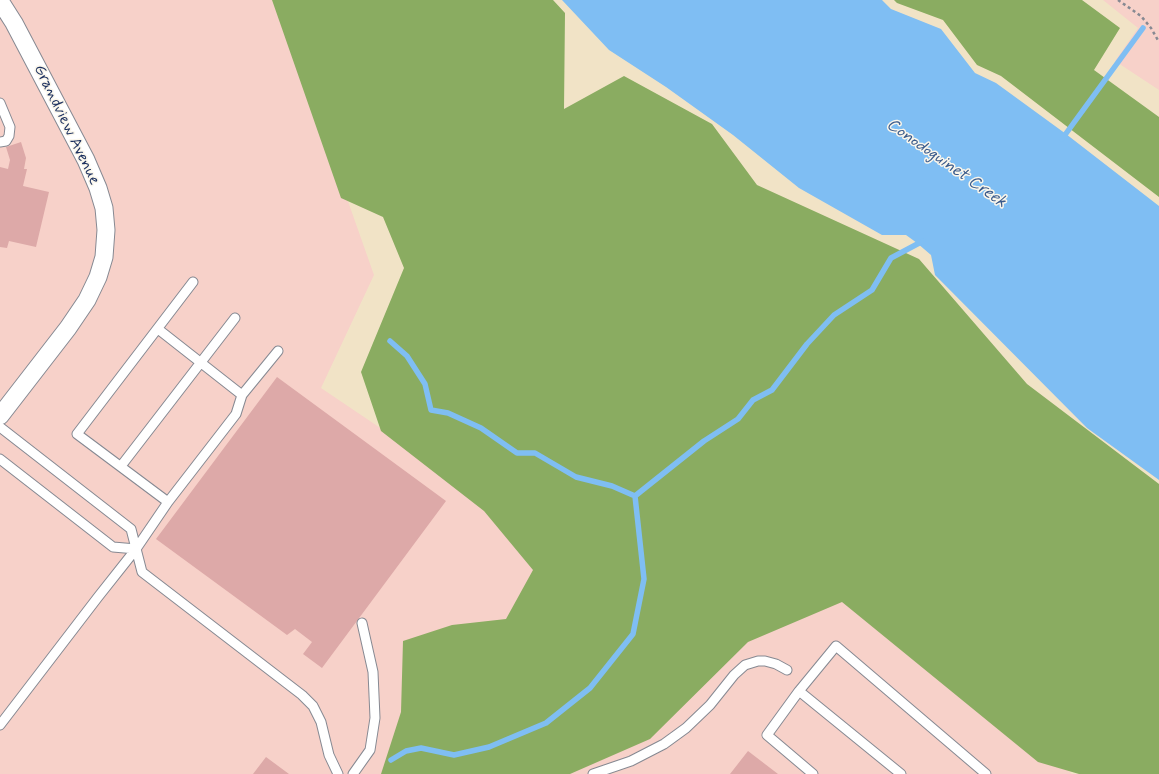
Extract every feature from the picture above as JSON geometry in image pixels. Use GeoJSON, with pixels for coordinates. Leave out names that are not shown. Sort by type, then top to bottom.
{"type":"FeatureCollection","features":[{"type":"Feature","properties":{"kind":"street","name":"Grandview Avenue"},"geometry":{"type":"LineString","coordinates":[[0,1],[14,23],[86,160],[98,188],[104,208],[106,230],[104,256],[98,277],[87,300],[68,328],[0,416]]}},
{"type":"Feature","properties":{"kind":"lane"},"geometry":{"type":"LineString","coordinates":[[0,103],[10,127],[9,136],[6,141],[0,142]]}},
{"type":"Feature","properties":{"kind":"lane"},"geometry":{"type":"LineString","coordinates":[[168,502],[77,434],[193,282]]}},
{"type":"Feature","properties":{"kind":"lane"},"geometry":{"type":"LineString","coordinates":[[121,466],[235,318]]}},
{"type":"Feature","properties":{"kind":"lane"},"geometry":{"type":"LineString","coordinates":[[158,329],[242,395]]}},
{"type":"Feature","properties":{"kind":"lane"},"geometry":{"type":"LineString","coordinates":[[0,725],[98,596],[136,549],[168,502],[236,414],[242,395],[278,350]]}},
{"type":"Feature","properties":{"kind":"lane"},"geometry":{"type":"LineString","coordinates":[[0,427],[131,529],[142,572],[302,695],[313,706],[321,722],[329,755],[338,774]]}},
{"type":"Feature","properties":{"kind":"lane"},"geometry":{"type":"LineString","coordinates":[[0,459],[113,547],[136,549]]}},
{"type":"Feature","properties":{"kind":"lane"},"geometry":{"type":"LineString","coordinates":[[353,774],[370,750],[375,718],[373,672],[362,622]]}},
{"type":"Feature","properties":{"kind":"lane"},"geometry":{"type":"LineString","coordinates":[[814,774],[767,736],[799,690],[836,646],[986,774]]}},
{"type":"Feature","properties":{"kind":"lane"},"geometry":{"type":"LineString","coordinates":[[593,774],[631,761],[664,744],[686,728],[710,705],[734,675],[745,665],[758,661],[765,661],[776,664],[787,670]]}},
{"type":"Feature","properties":{"kind":"lane"},"geometry":{"type":"LineString","coordinates":[[799,690],[901,774]]}},
{"type":"Feature","properties":{"kind":"path"},"geometry":{"type":"LineString","coordinates":[[1118,0],[1141,16],[1151,28],[1159,42]]}},
{"type":"Feature","properties":{"kind":"shaded area"},"geometry":{"type":"Polygon","coordinates":[[[0,0],[277,0],[374,275],[321,388],[606,580],[419,774],[0,774],[0,0]]]}},
{"type":"Feature","properties":{"kind":"shaded area"},"geometry":{"type":"Polygon","coordinates":[[[1103,0],[1159,0],[1159,90],[1115,61],[1138,28],[1103,0]]]}},
{"type":"Feature","properties":{"kind":"shaded area"},"geometry":{"type":"Polygon","coordinates":[[[842,585],[1072,774],[473,774],[842,585]]]}},
{"type":"Feature","properties":{"kind":"green space"},"geometry":{"type":"Polygon","coordinates":[[[272,0],[553,0],[565,13],[564,109],[624,76],[712,124],[757,185],[919,259],[1027,384],[1159,484],[1159,774],[1079,774],[1038,762],[842,602],[748,642],[650,739],[570,774],[381,774],[401,712],[403,641],[452,625],[506,619],[533,570],[484,511],[381,431],[361,372],[404,268],[383,217],[341,198],[272,0]]]}},
{"type":"Feature","properties":{"kind":"green space"},"geometry":{"type":"Polygon","coordinates":[[[894,0],[1082,0],[1120,28],[1094,70],[1159,117],[1159,197],[1001,76],[977,65],[943,20],[897,3],[894,0]]]}},
{"type":"Feature","properties":{"kind":"water","name":"Conodoguinet Creek"},"geometry":{"type":"Polygon","coordinates":[[[562,0],[882,0],[891,9],[941,29],[975,73],[996,83],[1066,134],[1159,206],[1159,480],[1087,428],[935,275],[931,255],[917,243],[906,235],[882,235],[799,188],[733,135],[666,87],[609,50],[562,0]]]}},
{"type":"Feature","properties":{"kind":"building"},"geometry":{"type":"Polygon","coordinates":[[[21,142],[26,158],[24,169],[27,169],[23,186],[49,192],[36,247],[9,241],[7,248],[0,247],[0,167],[8,169],[10,160],[6,147],[21,142]]]}},
{"type":"Feature","properties":{"kind":"building"},"geometry":{"type":"Polygon","coordinates":[[[277,377],[446,501],[322,668],[303,654],[312,642],[295,629],[287,635],[156,539],[277,377]]]}},
{"type":"Feature","properties":{"kind":"building"},"geometry":{"type":"Polygon","coordinates":[[[748,751],[778,774],[730,774],[748,751]]]}},
{"type":"Feature","properties":{"kind":"building"},"geometry":{"type":"Polygon","coordinates":[[[266,757],[289,774],[253,774],[266,757]]]}},
{"type":"Feature","properties":{"kind":"waterway"},"geometry":{"type":"LineString","coordinates":[[1062,139],[1143,28]]}},
{"type":"Feature","properties":{"kind":"waterway"},"geometry":{"type":"LineString","coordinates":[[635,496],[704,441],[738,419],[753,400],[772,390],[807,344],[834,315],[872,290],[891,258],[923,241]]}},
{"type":"Feature","properties":{"kind":"waterway"},"geometry":{"type":"LineString","coordinates":[[390,341],[407,356],[425,384],[431,410],[448,413],[481,428],[517,453],[535,453],[576,477],[612,486],[635,496]]}},
{"type":"Feature","properties":{"kind":"waterway"},"geometry":{"type":"LineString","coordinates":[[391,760],[406,751],[421,748],[454,755],[489,747],[546,723],[590,688],[633,634],[644,579],[635,496]]}}]}
